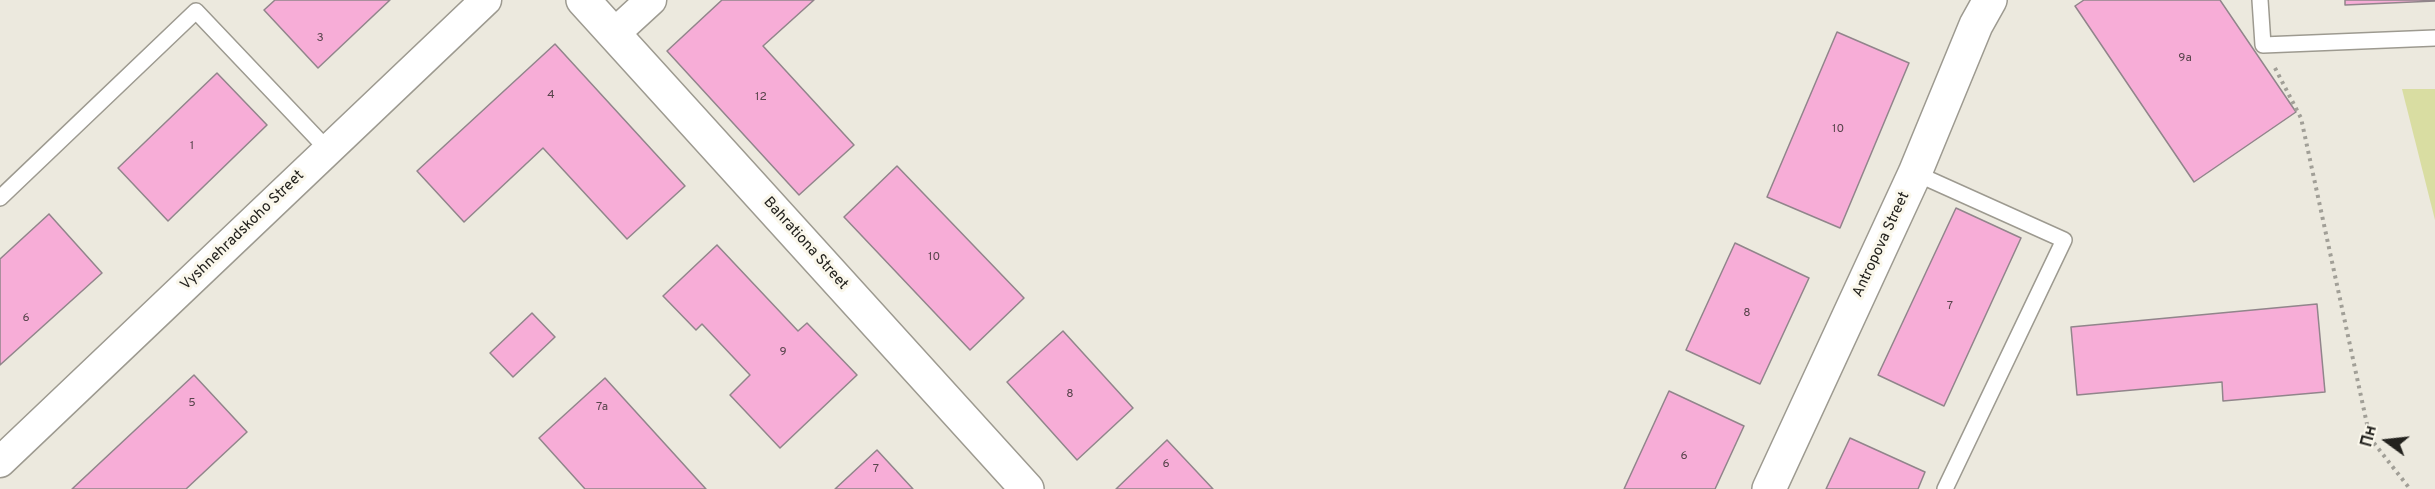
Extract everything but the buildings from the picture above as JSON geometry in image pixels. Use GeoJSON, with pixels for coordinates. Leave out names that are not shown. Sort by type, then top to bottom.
{"type":"FeatureCollection","features":[{"type":"Feature","properties":{"kind":"street","name":"Vyshnehradskoho Street"},"geometry":{"type":"LineString","coordinates":[[0,462],[486,0]]}},
{"type":"Feature","properties":{"kind":"street","name":"Bahrationa Street"},"geometry":{"type":"LineString","coordinates":[[583,0],[1027,489]]}},
{"type":"Feature","properties":{"kind":"street"},"geometry":{"type":"LineString","coordinates":[[614,34],[651,0]]}},
{"type":"Feature","properties":{"kind":"street","name":"Antropova Street"},"geometry":{"type":"LineString","coordinates":[[1769,489],[1915,173],[1976,26],[1990,0]]}},
{"type":"Feature","properties":{"kind":"lane"},"geometry":{"type":"LineString","coordinates":[[2260,0],[2263,45],[2435,38]]}},
{"type":"Feature","properties":{"kind":"lane"},"geometry":{"type":"LineString","coordinates":[[0,198],[196,11],[328,150]]}},
{"type":"Feature","properties":{"kind":"lane"},"geometry":{"type":"LineString","coordinates":[[1915,173],[2064,240],[1945,489]]}},
{"type":"Feature","properties":{"kind":"path"},"geometry":{"type":"LineString","coordinates":[[2263,45],[2301,118],[2370,438],[2410,489]]}},
{"type":"Feature","properties":{"kind":"green space"},"geometry":{"type":"Polygon","coordinates":[[[2402,89],[2435,89],[2435,220],[2402,89]]]}}]}
